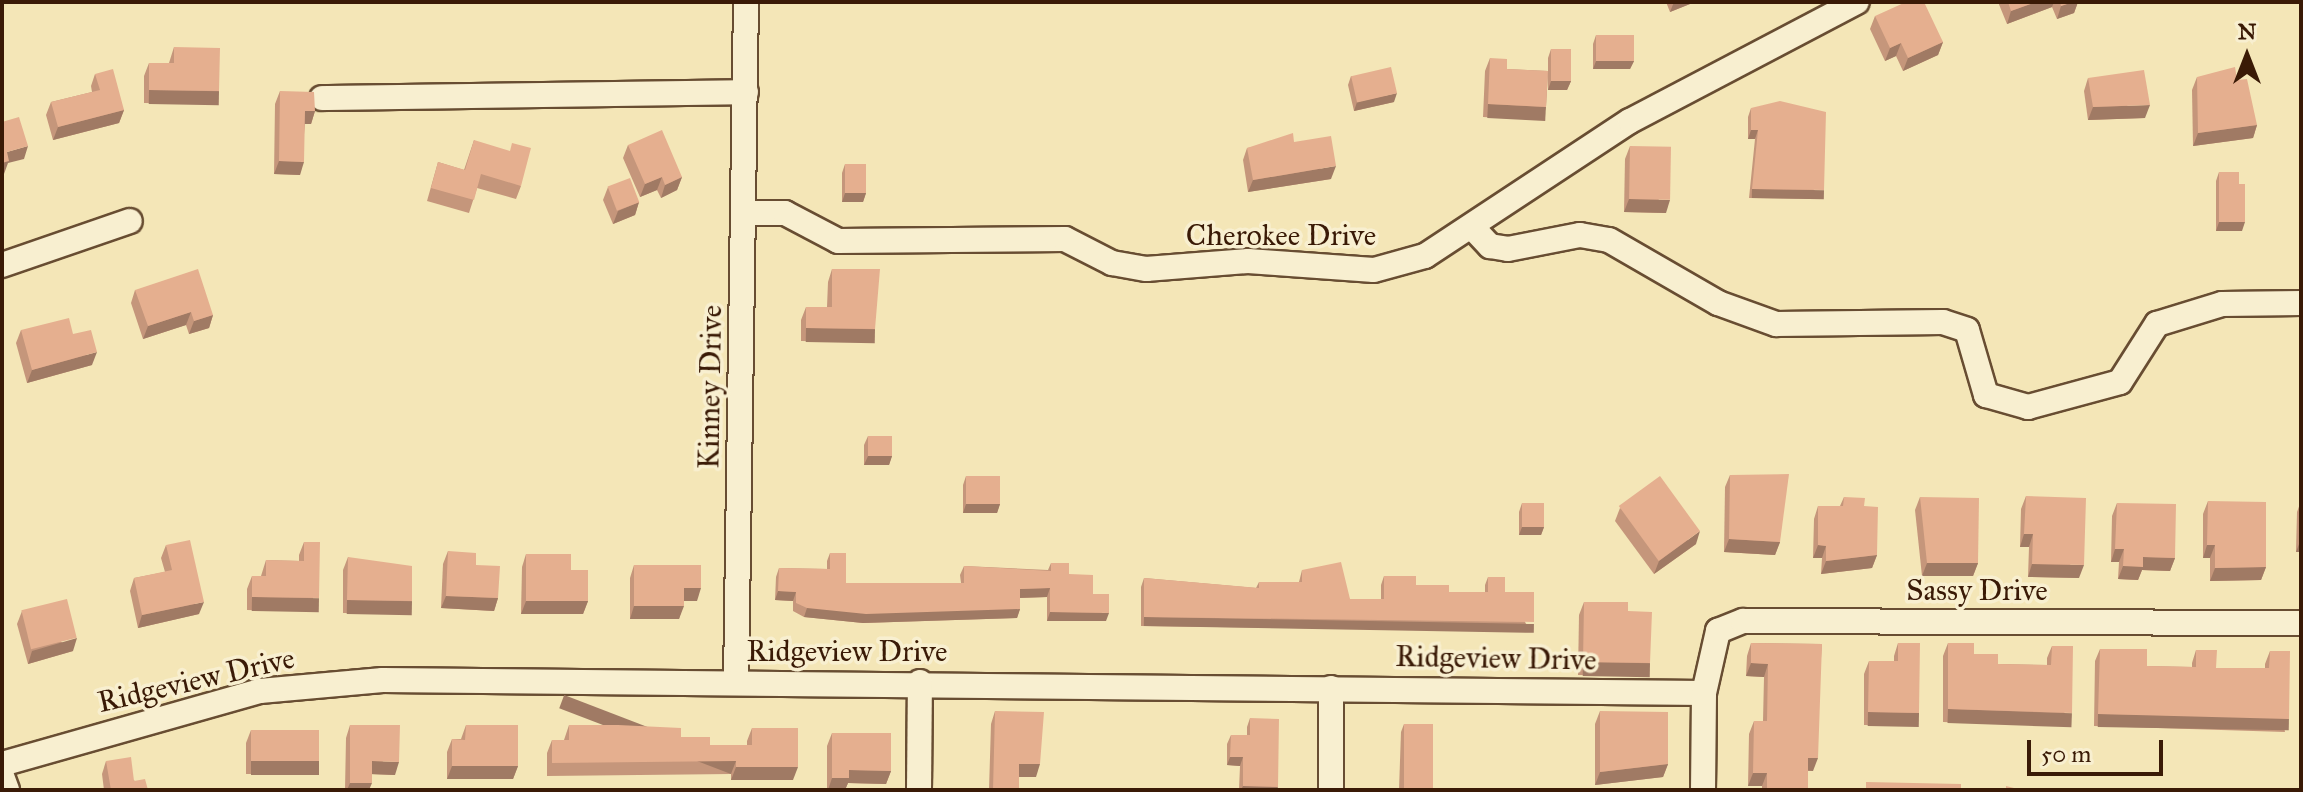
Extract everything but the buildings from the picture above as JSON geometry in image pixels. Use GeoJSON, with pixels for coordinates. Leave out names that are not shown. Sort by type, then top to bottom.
{"type":"FeatureCollection","features":[{"type":"Feature","properties":{"kind":"street","name":"Kinney Drive"},"geometry":{"type":"LineString","coordinates":[[736,682],[746,2]]}},
{"type":"Feature","properties":{"kind":"street","name":"Cherokee Drive"},"geometry":{"type":"LineString","coordinates":[[744,213],[785,213],[838,241],[1065,239],[1112,263],[1146,269],[1248,261],[1374,270],[1425,256],[1473,228],[1630,121],[1857,2]]}},
{"type":"Feature","properties":{"kind":"street"},"geometry":{"type":"LineString","coordinates":[[322,98],[746,92]]}},
{"type":"Feature","properties":{"kind":"street"},"geometry":{"type":"LineString","coordinates":[[2,265],[130,221]]}},
{"type":"Feature","properties":{"kind":"street"},"geometry":{"type":"LineString","coordinates":[[1473,228],[1490,246],[1508,249],[1580,235],[1609,240],[1718,303],[1776,324],[1943,322],[1967,330],[1986,395],[2028,407],[2120,382],[2157,324],[2222,304],[2301,303]]}},
{"type":"Feature","properties":{"kind":"street","name":"Sassy Drive"},"geometry":{"type":"LineString","coordinates":[[1704,693],[1718,631],[1743,621],[2301,623]]}},
{"type":"Feature","properties":{"kind":"street"},"geometry":{"type":"LineString","coordinates":[[919,790],[920,682]]}},
{"type":"Feature","properties":{"kind":"street","name":"Ridgeview Drive"},"geometry":{"type":"LineString","coordinates":[[2,764],[295,686],[920,682],[1704,693]]}},
{"type":"Feature","properties":{"kind":"street"},"geometry":{"type":"LineString","coordinates":[[1331,688],[1331,790]]}},
{"type":"Feature","properties":{"kind":"street"},"geometry":{"type":"LineString","coordinates":[[1703,790],[1704,693]]}},
{"type":"Feature","properties":{"kind":"street"},"geometry":{"type":"LineString","coordinates":[[2,776],[7,790]]}}]}
